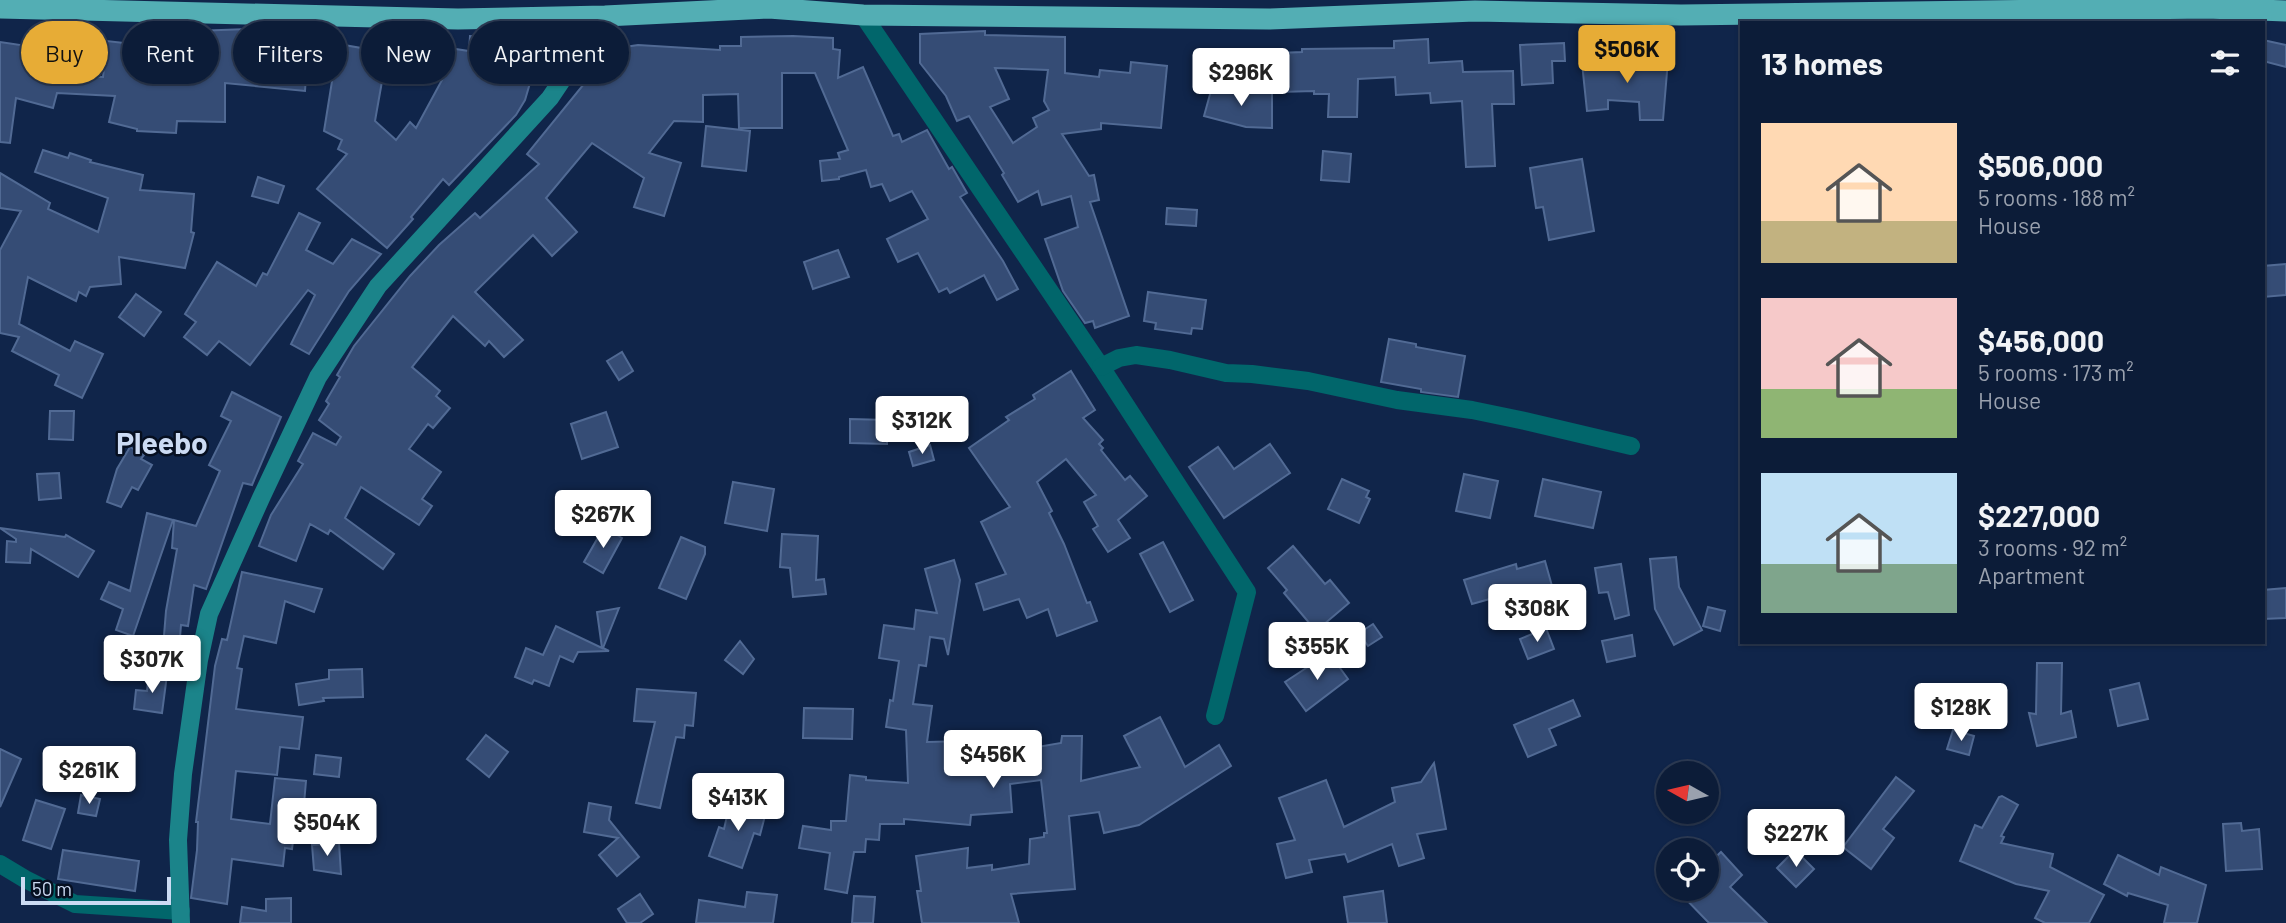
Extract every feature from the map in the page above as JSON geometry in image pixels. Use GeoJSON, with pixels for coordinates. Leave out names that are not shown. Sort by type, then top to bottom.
{"type":"FeatureCollection","features":[{"type":"Feature","properties":{"kind":"highway"},"geometry":{"type":"LineString","coordinates":[[0,8],[324,17],[520,18],[605,16],[772,4],[863,15],[1269,19],[1475,11],[1681,15],[2210,4],[2286,11]]}},
{"type":"Feature","properties":{"kind":"street"},"geometry":{"type":"LineString","coordinates":[[863,15],[1101,368],[1247,592],[1215,716]]}},
{"type":"Feature","properties":{"kind":"street"},"geometry":{"type":"LineString","coordinates":[[0,864],[75,904],[181,917],[178,839],[183,774],[199,660],[209,614],[261,498],[318,377],[378,286],[491,164],[558,85],[605,16]]}},
{"type":"Feature","properties":{"kind":"street"},"geometry":{"type":"LineString","coordinates":[[520,18],[554,50],[558,85]]}},
{"type":"Feature","properties":{"kind":"street"},"geometry":{"type":"LineString","coordinates":[[1101,368],[1119,358],[1136,355],[1170,360],[1226,373],[1252,373],[1308,381],[1397,400],[1472,410],[1631,446]]}},
{"type":"Feature","properties":{"kind":"building"},"geometry":{"type":"Polygon","coordinates":[[[219,30],[233,30],[233,84],[225,83],[225,122],[177,121],[176,133],[137,131],[109,122],[115,96],[57,93],[53,108],[16,98],[10,143],[0,142],[0,42],[21,45],[21,84],[108,84],[108,41],[122,43],[122,84],[219,84],[219,30]]]}},
{"type":"Feature","properties":{"kind":"building"},"geometry":{"type":"Polygon","coordinates":[[[985,31],[985,35],[1065,37],[1065,73],[1099,77],[1100,70],[1130,73],[1131,62],[1167,66],[1161,128],[1101,123],[1101,129],[1062,134],[1089,176],[1094,175],[1099,200],[1090,202],[1129,316],[1095,328],[1093,321],[1085,323],[1063,291],[1045,239],[1078,227],[1071,196],[1042,205],[1038,191],[1018,202],[1002,175],[1004,173],[969,116],[957,121],[946,96],[920,63],[920,34],[985,31]],[[995,68],[1009,99],[990,107],[1013,143],[1037,127],[1033,118],[1049,110],[1044,101],[1048,70],[995,68]]]}},
{"type":"Feature","properties":{"kind":"building"},"geometry":{"type":"Polygon","coordinates":[[[741,37],[833,38],[833,49],[840,50],[838,78],[863,67],[893,136],[899,134],[902,142],[927,130],[949,169],[952,167],[967,193],[960,197],[1003,261],[1018,289],[997,300],[984,275],[950,293],[947,288],[939,292],[918,253],[898,262],[887,239],[928,219],[912,191],[890,201],[882,184],[871,187],[866,170],[839,179],[822,181],[820,161],[840,159],[838,153],[848,150],[815,73],[782,73],[782,128],[739,128],[738,94],[703,95],[703,122],[674,121],[649,153],[681,163],[664,216],[634,207],[644,178],[592,143],[546,198],[577,232],[552,256],[533,235],[475,292],[523,340],[504,357],[489,341],[485,346],[453,316],[412,367],[440,391],[436,396],[450,408],[433,428],[428,424],[409,449],[441,472],[422,499],[432,506],[419,525],[361,487],[345,518],[394,554],[383,569],[330,530],[328,534],[310,524],[296,561],[259,546],[271,515],[303,464],[298,461],[313,433],[336,445],[341,437],[319,420],[340,377],[337,375],[354,346],[410,276],[439,245],[475,213],[480,218],[539,164],[527,154],[584,84],[629,84],[629,46],[720,50],[720,46],[741,46],[741,37]]]}},
{"type":"Feature","properties":{"kind":"building"},"geometry":{"type":"Polygon","coordinates":[[[1428,39],[1429,63],[1462,61],[1463,72],[1513,71],[1514,104],[1492,104],[1495,166],[1466,167],[1462,101],[1431,103],[1430,93],[1396,95],[1395,77],[1358,79],[1357,117],[1328,117],[1329,94],[1314,94],[1314,91],[1280,92],[1279,53],[1302,52],[1302,49],[1394,48],[1394,41],[1428,39]]]}},
{"type":"Feature","properties":{"kind":"building"},"geometry":{"type":"Polygon","coordinates":[[[2265,40],[2286,45],[2286,67],[2265,62],[2265,40]]]}},
{"type":"Feature","properties":{"kind":"building"},"geometry":{"type":"Polygon","coordinates":[[[1564,43],[1565,61],[1552,61],[1553,83],[1522,85],[1520,45],[1564,43]]]}},
{"type":"Feature","properties":{"kind":"building"},"geometry":{"type":"Polygon","coordinates":[[[347,46],[361,48],[361,84],[382,84],[375,121],[396,140],[410,122],[416,128],[440,84],[455,84],[455,49],[469,51],[469,84],[530,84],[525,100],[516,115],[449,185],[443,179],[387,248],[317,189],[347,154],[338,149],[342,140],[324,131],[332,84],[347,84],[347,46]]]}},
{"type":"Feature","properties":{"kind":"building"},"geometry":{"type":"Polygon","coordinates":[[[1628,58],[1668,60],[1663,120],[1640,120],[1639,102],[1608,100],[1608,109],[1587,111],[1582,63],[1628,58]]]}},
{"type":"Feature","properties":{"kind":"building"},"geometry":{"type":"Polygon","coordinates":[[[235,84],[305,84],[305,91],[235,84]]]}},
{"type":"Feature","properties":{"kind":"building"},"geometry":{"type":"Polygon","coordinates":[[[1212,87],[1231,92],[1272,93],[1272,128],[1246,127],[1204,116],[1212,87]]]}},
{"type":"Feature","properties":{"kind":"building"},"geometry":{"type":"Polygon","coordinates":[[[706,126],[750,131],[746,171],[702,166],[706,126]]]}},
{"type":"Feature","properties":{"kind":"building"},"geometry":{"type":"Polygon","coordinates":[[[43,150],[68,158],[70,153],[91,160],[90,162],[143,175],[140,190],[194,194],[191,232],[194,233],[185,268],[119,257],[121,284],[90,287],[86,296],[79,292],[76,301],[28,277],[19,324],[70,351],[75,341],[103,354],[82,398],[55,385],[59,375],[12,351],[19,337],[0,333],[0,250],[21,211],[0,208],[0,173],[50,203],[48,209],[98,232],[108,198],[35,172],[43,150]]]}},
{"type":"Feature","properties":{"kind":"building"},"geometry":{"type":"Polygon","coordinates":[[[1323,151],[1351,154],[1349,182],[1321,180],[1323,151]]]}},
{"type":"Feature","properties":{"kind":"building"},"geometry":{"type":"Polygon","coordinates":[[[1582,159],[1594,231],[1549,240],[1543,207],[1536,208],[1530,168],[1582,159]]]}},
{"type":"Feature","properties":{"kind":"building"},"geometry":{"type":"Polygon","coordinates":[[[258,177],[284,186],[278,203],[252,196],[258,177]]]}},
{"type":"Feature","properties":{"kind":"building"},"geometry":{"type":"Polygon","coordinates":[[[1167,208],[1197,210],[1196,226],[1166,224],[1167,208]]]}},
{"type":"Feature","properties":{"kind":"building"},"geometry":{"type":"Polygon","coordinates":[[[299,213],[320,223],[306,250],[333,264],[352,239],[381,254],[349,291],[309,354],[291,344],[315,295],[308,290],[250,365],[219,341],[207,355],[184,337],[196,322],[185,314],[217,262],[256,286],[263,273],[267,275],[299,213]]]}},
{"type":"Feature","properties":{"kind":"building"},"geometry":{"type":"Polygon","coordinates":[[[838,250],[849,277],[813,289],[804,262],[838,250]]]}},
{"type":"Feature","properties":{"kind":"building"},"geometry":{"type":"Polygon","coordinates":[[[2286,264],[2286,295],[2265,297],[2265,266],[2286,264]]]}},
{"type":"Feature","properties":{"kind":"building"},"geometry":{"type":"Polygon","coordinates":[[[1148,292],[1206,300],[1202,329],[1192,328],[1191,334],[1155,329],[1156,323],[1144,321],[1148,292]]]}},
{"type":"Feature","properties":{"kind":"building"},"geometry":{"type":"Polygon","coordinates":[[[136,294],[161,312],[144,336],[119,317],[136,294]]]}},
{"type":"Feature","properties":{"kind":"building"},"geometry":{"type":"Polygon","coordinates":[[[1389,339],[1465,356],[1458,397],[1421,392],[1421,389],[1381,382],[1389,339]]]}},
{"type":"Feature","properties":{"kind":"building"},"geometry":{"type":"Polygon","coordinates":[[[622,352],[633,371],[619,380],[607,361],[622,352]]]}},
{"type":"Feature","properties":{"kind":"building"},"geometry":{"type":"Polygon","coordinates":[[[1071,371],[1095,410],[1083,418],[1103,440],[1099,444],[1103,448],[1101,450],[1125,480],[1130,476],[1147,496],[1118,520],[1130,538],[1108,552],[1093,529],[1098,526],[1084,502],[1096,495],[1066,459],[1037,482],[1052,511],[1049,513],[1097,621],[1057,636],[1048,609],[1027,618],[1019,599],[984,610],[976,584],[1006,574],[981,522],[1010,507],[969,448],[1009,420],[1006,417],[1035,399],[1033,395],[1071,371]]]}},
{"type":"Feature","properties":{"kind":"building"},"geometry":{"type":"Polygon","coordinates":[[[232,392],[281,417],[252,485],[243,483],[206,589],[194,585],[188,626],[181,625],[179,650],[163,648],[166,611],[177,549],[172,548],[174,520],[196,526],[220,471],[209,465],[231,421],[221,416],[232,392]]]}},
{"type":"Feature","properties":{"kind":"building"},"geometry":{"type":"Polygon","coordinates":[[[50,411],[74,411],[73,440],[49,439],[50,411]]]}},
{"type":"Feature","properties":{"kind":"building"},"geometry":{"type":"Polygon","coordinates":[[[606,412],[618,447],[582,459],[571,424],[606,412]]]}},
{"type":"Feature","properties":{"kind":"building"},"geometry":{"type":"Polygon","coordinates":[[[850,419],[887,420],[887,444],[850,443],[850,419]]]}},
{"type":"Feature","properties":{"kind":"building"},"geometry":{"type":"Polygon","coordinates":[[[1270,444],[1290,473],[1224,518],[1189,467],[1218,447],[1234,469],[1270,444]]]}},
{"type":"Feature","properties":{"kind":"building"},"geometry":{"type":"Polygon","coordinates":[[[930,445],[934,460],[913,466],[909,452],[930,445]]]}},
{"type":"Feature","properties":{"kind":"building"},"geometry":{"type":"Polygon","coordinates":[[[130,447],[144,455],[141,459],[152,465],[138,490],[132,487],[121,507],[107,502],[117,469],[130,447]]]}},
{"type":"Feature","properties":{"kind":"building"},"geometry":{"type":"Polygon","coordinates":[[[59,473],[61,498],[39,500],[37,474],[59,473]]]}},
{"type":"Feature","properties":{"kind":"building"},"geometry":{"type":"Polygon","coordinates":[[[1464,474],[1498,481],[1490,518],[1456,511],[1464,474]]]}},
{"type":"Feature","properties":{"kind":"building"},"geometry":{"type":"Polygon","coordinates":[[[1342,479],[1369,491],[1366,497],[1370,499],[1359,523],[1328,509],[1342,479]]]}},
{"type":"Feature","properties":{"kind":"building"},"geometry":{"type":"Polygon","coordinates":[[[1543,479],[1601,492],[1593,528],[1535,516],[1543,479]]]}},
{"type":"Feature","properties":{"kind":"building"},"geometry":{"type":"Polygon","coordinates":[[[733,482],[774,489],[767,531],[725,523],[733,482]]]}},
{"type":"Feature","properties":{"kind":"building"},"geometry":{"type":"Polygon","coordinates":[[[147,513],[173,520],[133,636],[116,630],[123,609],[101,599],[109,582],[130,591],[147,513]]]}},
{"type":"Feature","properties":{"kind":"building"},"geometry":{"type":"Polygon","coordinates":[[[604,527],[622,538],[603,573],[584,562],[604,527]]]}},
{"type":"Feature","properties":{"kind":"building"},"geometry":{"type":"Polygon","coordinates":[[[0,528],[66,535],[94,551],[78,577],[31,549],[30,563],[6,562],[7,541],[16,542],[16,539],[0,528]]]}},
{"type":"Feature","properties":{"kind":"building"},"geometry":{"type":"Polygon","coordinates":[[[782,534],[818,536],[816,580],[824,579],[826,594],[793,597],[790,568],[780,567],[782,534]]]}},
{"type":"Feature","properties":{"kind":"building"},"geometry":{"type":"Polygon","coordinates":[[[681,537],[705,547],[705,554],[686,599],[659,588],[681,537]]]}},
{"type":"Feature","properties":{"kind":"building"},"geometry":{"type":"Polygon","coordinates":[[[1163,542],[1193,600],[1170,612],[1140,554],[1163,542]]]}},
{"type":"Feature","properties":{"kind":"building"},"geometry":{"type":"Polygon","coordinates":[[[1293,546],[1325,584],[1330,580],[1349,603],[1316,631],[1284,593],[1287,590],[1268,568],[1293,546]]]}},
{"type":"Feature","properties":{"kind":"building"},"geometry":{"type":"Polygon","coordinates":[[[1676,557],[1679,587],[1702,630],[1674,645],[1655,609],[1650,559],[1676,557]]]}},
{"type":"Feature","properties":{"kind":"building"},"geometry":{"type":"Polygon","coordinates":[[[954,560],[960,580],[948,655],[944,639],[930,637],[926,666],[919,665],[913,704],[932,706],[927,742],[966,741],[966,753],[1020,750],[1061,743],[1062,736],[1082,736],[1081,781],[1140,767],[1124,736],[1160,717],[1185,767],[1219,745],[1231,766],[1139,825],[1104,833],[1099,812],[1069,816],[1075,889],[1011,894],[1019,923],[922,923],[917,891],[921,891],[916,856],[968,848],[967,868],[992,865],[992,870],[1029,864],[1030,839],[1044,837],[1044,833],[1047,833],[1041,780],[1010,784],[1012,812],[971,815],[970,825],[904,819],[904,824],[880,824],[879,840],[866,839],[865,852],[854,852],[847,893],[825,889],[830,853],[799,848],[803,826],[831,830],[831,821],[846,821],[850,775],[866,777],[866,780],[908,783],[906,730],[886,727],[899,661],[879,658],[884,625],[914,629],[916,610],[937,613],[925,569],[954,560]]]}},
{"type":"Feature","properties":{"kind":"building"},"geometry":{"type":"Polygon","coordinates":[[[1545,561],[1552,586],[1531,592],[1529,588],[1472,604],[1464,580],[1516,564],[1517,569],[1545,561]]]}},
{"type":"Feature","properties":{"kind":"building"},"geometry":{"type":"Polygon","coordinates":[[[1621,564],[1629,615],[1615,619],[1608,592],[1599,593],[1595,568],[1621,564]]]}},
{"type":"Feature","properties":{"kind":"building"},"geometry":{"type":"Polygon","coordinates":[[[242,572],[322,589],[314,612],[285,601],[276,643],[244,636],[237,668],[242,669],[236,709],[303,717],[299,749],[280,747],[277,775],[236,771],[231,819],[270,824],[275,778],[306,781],[304,804],[298,804],[292,849],[285,848],[283,866],[232,859],[227,904],[191,898],[197,850],[196,822],[215,666],[222,639],[227,640],[242,572]]]}},
{"type":"Feature","properties":{"kind":"building"},"geometry":{"type":"Polygon","coordinates":[[[2286,588],[2286,618],[2265,619],[2265,590],[2286,588]]]}},
{"type":"Feature","properties":{"kind":"building"},"geometry":{"type":"Polygon","coordinates":[[[1708,607],[1725,611],[1720,631],[1703,626],[1708,607]]]}},
{"type":"Feature","properties":{"kind":"building"},"geometry":{"type":"Polygon","coordinates":[[[619,608],[603,648],[609,651],[578,652],[573,662],[560,656],[549,686],[534,680],[532,684],[515,677],[526,648],[543,655],[556,626],[602,648],[597,612],[619,608]]]}},
{"type":"Feature","properties":{"kind":"building"},"geometry":{"type":"Polygon","coordinates":[[[1373,624],[1382,637],[1368,646],[1359,633],[1373,624]]]}},
{"type":"Feature","properties":{"kind":"building"},"geometry":{"type":"Polygon","coordinates":[[[1546,628],[1554,649],[1528,659],[1520,639],[1546,628]]]}},
{"type":"Feature","properties":{"kind":"building"},"geometry":{"type":"Polygon","coordinates":[[[1632,635],[1635,656],[1607,662],[1602,641],[1632,635]]]}},
{"type":"Feature","properties":{"kind":"building"},"geometry":{"type":"Polygon","coordinates":[[[740,641],[754,659],[743,674],[725,660],[740,641]]]}},
{"type":"Feature","properties":{"kind":"building"},"geometry":{"type":"Polygon","coordinates":[[[1329,653],[1348,679],[1306,711],[1285,682],[1329,653]]]}},
{"type":"Feature","properties":{"kind":"building"},"geometry":{"type":"Polygon","coordinates":[[[2037,663],[2062,663],[2061,714],[2071,711],[2076,737],[2037,746],[2029,713],[2036,714],[2037,663]]]}},
{"type":"Feature","properties":{"kind":"building"},"geometry":{"type":"Polygon","coordinates":[[[362,669],[363,697],[323,698],[324,701],[299,705],[296,684],[329,679],[329,670],[362,669]]]}},
{"type":"Feature","properties":{"kind":"building"},"geometry":{"type":"Polygon","coordinates":[[[149,673],[167,675],[162,713],[134,709],[136,690],[147,691],[149,673]]]}},
{"type":"Feature","properties":{"kind":"building"},"geometry":{"type":"Polygon","coordinates":[[[2139,683],[2148,719],[2118,726],[2110,690],[2139,683]]]}},
{"type":"Feature","properties":{"kind":"building"},"geometry":{"type":"Polygon","coordinates":[[[637,689],[696,693],[693,726],[685,725],[684,738],[676,737],[660,808],[636,803],[655,722],[634,721],[637,689]]]}},
{"type":"Feature","properties":{"kind":"building"},"geometry":{"type":"Polygon","coordinates":[[[1573,700],[1580,716],[1549,729],[1556,745],[1528,757],[1514,725],[1573,700]]]}},
{"type":"Feature","properties":{"kind":"building"},"geometry":{"type":"Polygon","coordinates":[[[804,708],[853,709],[852,739],[803,738],[804,708]]]}},
{"type":"Feature","properties":{"kind":"building"},"geometry":{"type":"Polygon","coordinates":[[[1953,730],[1974,736],[1969,755],[1947,749],[1953,730]]]}},
{"type":"Feature","properties":{"kind":"building"},"geometry":{"type":"Polygon","coordinates":[[[486,735],[508,752],[489,777],[467,759],[486,735]]]}},
{"type":"Feature","properties":{"kind":"building"},"geometry":{"type":"Polygon","coordinates":[[[0,749],[21,759],[0,807],[0,749]]]}},
{"type":"Feature","properties":{"kind":"building"},"geometry":{"type":"Polygon","coordinates":[[[316,755],[341,758],[339,777],[314,774],[316,755]]]}},
{"type":"Feature","properties":{"kind":"building"},"geometry":{"type":"Polygon","coordinates":[[[115,761],[131,762],[129,785],[113,784],[115,761]]]}},
{"type":"Feature","properties":{"kind":"building"},"geometry":{"type":"Polygon","coordinates":[[[1434,763],[1446,829],[1417,834],[1424,858],[1399,866],[1392,844],[1348,862],[1345,854],[1309,860],[1312,872],[1286,878],[1277,844],[1295,840],[1279,798],[1326,780],[1344,827],[1395,802],[1392,788],[1421,782],[1434,763]]]}},
{"type":"Feature","properties":{"kind":"building"},"geometry":{"type":"Polygon","coordinates":[[[1896,777],[1914,791],[1883,829],[1894,838],[1871,869],[1843,847],[1896,777]]]}},
{"type":"Feature","properties":{"kind":"building"},"geometry":{"type":"Polygon","coordinates":[[[81,795],[100,799],[96,816],[78,813],[81,795]]]}},
{"type":"Feature","properties":{"kind":"building"},"geometry":{"type":"Polygon","coordinates":[[[2002,796],[2018,805],[2001,836],[2004,837],[2001,843],[2053,854],[2050,867],[2104,895],[2089,923],[2045,923],[2035,918],[2049,891],[2016,884],[1960,861],[1975,825],[1982,828],[2002,796]]]}},
{"type":"Feature","properties":{"kind":"building"},"geometry":{"type":"Polygon","coordinates":[[[731,799],[767,808],[760,835],[754,833],[742,868],[709,856],[719,827],[724,829],[731,799]]]}},
{"type":"Feature","properties":{"kind":"building"},"geometry":{"type":"Polygon","coordinates":[[[36,800],[65,809],[51,849],[23,840],[36,800]]]}},
{"type":"Feature","properties":{"kind":"building"},"geometry":{"type":"Polygon","coordinates":[[[589,803],[611,807],[609,820],[639,857],[617,876],[599,855],[618,838],[584,832],[589,803]]]}},
{"type":"Feature","properties":{"kind":"building"},"geometry":{"type":"Polygon","coordinates":[[[2241,823],[2242,831],[2259,829],[2262,869],[2226,871],[2223,824],[2241,823]]]}},
{"type":"Feature","properties":{"kind":"building"},"geometry":{"type":"Polygon","coordinates":[[[339,843],[341,874],[314,870],[312,845],[339,843]]]}},
{"type":"Feature","properties":{"kind":"building"},"geometry":{"type":"Polygon","coordinates":[[[63,850],[139,861],[135,891],[58,879],[63,850]]]}},
{"type":"Feature","properties":{"kind":"building"},"geometry":{"type":"Polygon","coordinates":[[[1795,850],[1814,869],[1796,887],[1777,868],[1795,850]]]}},
{"type":"Feature","properties":{"kind":"building"},"geometry":{"type":"Polygon","coordinates":[[[1721,852],[1742,875],[1730,887],[1767,923],[1709,923],[1688,901],[1719,901],[1721,852]]]}},
{"type":"Feature","properties":{"kind":"building"},"geometry":{"type":"Polygon","coordinates":[[[2118,855],[2159,875],[2161,867],[2206,885],[2197,923],[2164,923],[2168,905],[2128,893],[2127,896],[2104,884],[2118,855]]]}},
{"type":"Feature","properties":{"kind":"building"},"geometry":{"type":"Polygon","coordinates":[[[1383,891],[1387,923],[1348,923],[1344,897],[1383,891]]]}},
{"type":"Feature","properties":{"kind":"building"},"geometry":{"type":"Polygon","coordinates":[[[747,892],[777,895],[773,923],[696,923],[699,900],[745,907],[747,892]]]}},
{"type":"Feature","properties":{"kind":"building"},"geometry":{"type":"Polygon","coordinates":[[[640,894],[653,914],[640,923],[627,923],[618,909],[640,894]]]}},
{"type":"Feature","properties":{"kind":"building"},"geometry":{"type":"Polygon","coordinates":[[[854,896],[875,897],[873,923],[852,923],[854,896]]]}},
{"type":"Feature","properties":{"kind":"building"},"geometry":{"type":"Polygon","coordinates":[[[291,898],[291,923],[240,923],[242,907],[266,911],[266,899],[291,898]]]}},
{"type":"Feature","properties":{"kind":"district","name":"Pleebo"},"geometry":{"type":"Point","coordinates":[162,442]}}]}
